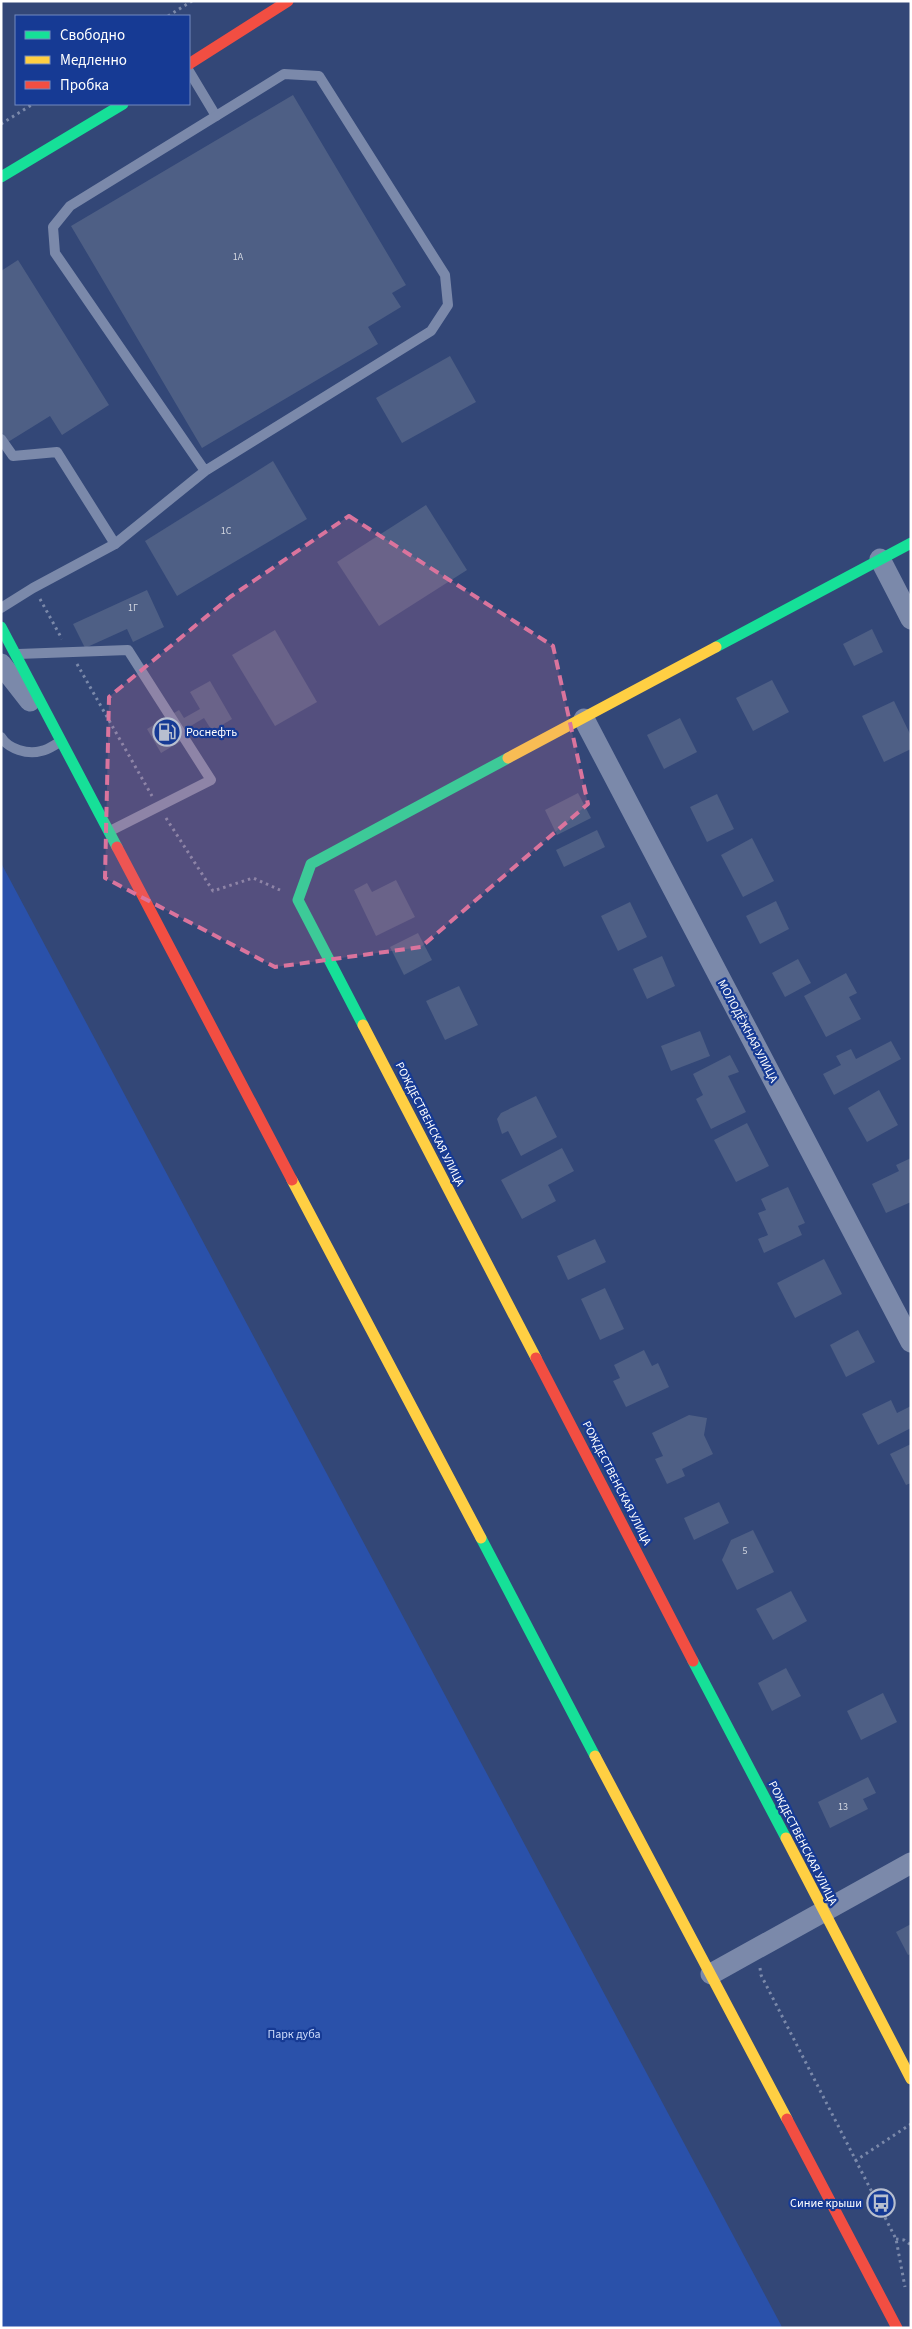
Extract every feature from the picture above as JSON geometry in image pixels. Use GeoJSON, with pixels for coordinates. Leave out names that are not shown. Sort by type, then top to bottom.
{"type":"FeatureCollection","features":[{"type":"Feature","properties":{"kind":"street"},"geometry":{"type":"LineString","coordinates":[[190,63],[276,5]]}},
{"type":"Feature","properties":{"kind":"street"},"geometry":{"type":"LineString","coordinates":[[1,177],[121,105]]}},
{"type":"Feature","properties":{"kind":"street"},"geometry":{"type":"LineString","coordinates":[[298,900],[311,864],[911,543]]}},
{"type":"Feature","properties":{"kind":"street"},"geometry":{"type":"LineString","coordinates":[[880,559],[911,619]]}},
{"type":"Feature","properties":{"kind":"street"},"geometry":{"type":"LineString","coordinates":[[1,627],[8,659],[62,742],[897,2328]]}},
{"type":"Feature","properties":{"kind":"street","name":"МОЛОДЁЖНАЯ УЛИЦА"},"geometry":{"type":"LineString","coordinates":[[584,719],[911,1342]]}},
{"type":"Feature","properties":{"kind":"street","name":"РОЖДЕСТВЕНСКАЯ УЛИЦА"},"geometry":{"type":"LineString","coordinates":[[298,900],[911,2079]]}},
{"type":"Feature","properties":{"kind":"street"},"geometry":{"type":"LineString","coordinates":[[711,1974],[823,1910],[911,1863]]}},
{"type":"Feature","properties":{"kind":"lane"},"geometry":{"type":"LineString","coordinates":[[190,73],[216,116]]}},
{"type":"Feature","properties":{"kind":"lane"},"geometry":{"type":"LineString","coordinates":[[1,608],[33,588],[115,544],[205,471],[430,331],[448,305],[445,275],[319,76],[284,74],[70,206],[54,227],[55,253],[205,471]]}},
{"type":"Feature","properties":{"kind":"lane"},"geometry":{"type":"LineString","coordinates":[[1,439],[13,456],[57,452],[115,544]]}},
{"type":"Feature","properties":{"kind":"lane"},"geometry":{"type":"LineString","coordinates":[[8,659],[70,652],[128,650],[211,780],[109,831]]}},
{"type":"Feature","properties":{"kind":"lane"},"geometry":{"type":"LineString","coordinates":[[1,736],[4,741],[22,752],[41,751],[62,742]]}},
{"type":"Feature","properties":{"kind":"path"},"geometry":{"type":"LineString","coordinates":[[170,15],[192,1]]}},
{"type":"Feature","properties":{"kind":"path"},"geometry":{"type":"LineString","coordinates":[[1,124],[31,105]]}},
{"type":"Feature","properties":{"kind":"path"},"geometry":{"type":"LineString","coordinates":[[33,588],[158,806],[213,891],[253,878],[298,900]]}},
{"type":"Feature","properties":{"kind":"path"},"geometry":{"type":"LineString","coordinates":[[771,1940],[763,1949],[759,1963],[761,1975],[896,2239],[905,2287]]}},
{"type":"Feature","properties":{"kind":"path"},"geometry":{"type":"LineString","coordinates":[[855,2161],[911,2124]]}},
{"type":"Feature","properties":{"kind":"path"},"geometry":{"type":"LineString","coordinates":[[896,2239],[904,2240],[911,2245]]}},
{"type":"Feature","properties":{"kind":"highlighted area"},"geometry":{"type":"Polygon","coordinates":[[[349,516],[553,646],[588,804],[421,947],[275,967],[105,878],[109,697],[230,597],[349,516]]]}},
{"type":"Feature","properties":{"kind":"green space","name":"Парк дуба"},"geometry":{"type":"Polygon","coordinates":[[[1,863],[781,2325],[782,2328],[1,2328],[1,863]]]}},
{"type":"Feature","properties":{"kind":"building"},"geometry":{"type":"Polygon","coordinates":[[[293,95],[406,285],[392,293],[401,307],[368,327],[378,344],[202,448],[71,226],[293,95]]]}},
{"type":"Feature","properties":{"kind":"building"},"geometry":{"type":"Polygon","coordinates":[[[18,260],[109,405],[62,435],[50,416],[8,442],[1,431],[1,271],[18,260]]]}},
{"type":"Feature","properties":{"kind":"building"},"geometry":{"type":"Polygon","coordinates":[[[450,356],[476,402],[402,443],[376,398],[450,356]]]}},
{"type":"Feature","properties":{"kind":"building"},"geometry":{"type":"Polygon","coordinates":[[[273,461],[307,519],[177,596],[145,541],[273,461]]]}},
{"type":"Feature","properties":{"kind":"building"},"geometry":{"type":"Polygon","coordinates":[[[426,505],[467,570],[379,626],[337,562],[426,505]]]}},
{"type":"Feature","properties":{"kind":"building"},"geometry":{"type":"Polygon","coordinates":[[[147,590],[164,627],[133,642],[127,629],[85,648],[73,624],[147,590]]]}},
{"type":"Feature","properties":{"kind":"building"},"geometry":{"type":"Polygon","coordinates":[[[872,629],[883,652],[854,666],[843,644],[872,629]]]}},
{"type":"Feature","properties":{"kind":"building"},"geometry":{"type":"Polygon","coordinates":[[[275,630],[317,702],[275,726],[232,655],[275,630]]]}},
{"type":"Feature","properties":{"kind":"building"},"geometry":{"type":"Polygon","coordinates":[[[772,680],[789,712],[753,731],[736,698],[772,680]]]}},
{"type":"Feature","properties":{"kind":"building"},"geometry":{"type":"Polygon","coordinates":[[[210,681],[232,719],[212,731],[204,718],[189,727],[193,734],[161,753],[147,729],[179,710],[184,718],[200,709],[190,692],[210,681]]]}},
{"type":"Feature","properties":{"kind":"building"},"geometry":{"type":"Polygon","coordinates":[[[894,701],[911,736],[911,749],[884,762],[862,716],[894,701]]]}},
{"type":"Feature","properties":{"kind":"building"},"geometry":{"type":"Polygon","coordinates":[[[680,718],[697,752],[664,769],[647,735],[680,718]]]}},
{"type":"Feature","properties":{"kind":"building"},"geometry":{"type":"Polygon","coordinates":[[[578,793],[591,818],[557,835],[545,810],[578,793]]]}},
{"type":"Feature","properties":{"kind":"building"},"geometry":{"type":"Polygon","coordinates":[[[717,794],[734,829],[707,842],[690,807],[717,794]]]}},
{"type":"Feature","properties":{"kind":"building"},"geometry":{"type":"Polygon","coordinates":[[[597,830],[605,847],[564,867],[556,850],[597,830]]]}},
{"type":"Feature","properties":{"kind":"building"},"geometry":{"type":"Polygon","coordinates":[[[752,838],[774,881],[743,897],[721,855],[752,838]]]}},
{"type":"Feature","properties":{"kind":"building"},"geometry":{"type":"Polygon","coordinates":[[[396,880],[415,917],[376,936],[354,890],[367,883],[372,892],[396,880]]]}},
{"type":"Feature","properties":{"kind":"building"},"geometry":{"type":"Polygon","coordinates":[[[776,901],[789,929],[760,944],[746,916],[776,901]]]}},
{"type":"Feature","properties":{"kind":"building"},"geometry":{"type":"Polygon","coordinates":[[[630,902],[647,937],[618,951],[601,916],[630,902]]]}},
{"type":"Feature","properties":{"kind":"building"},"geometry":{"type":"Polygon","coordinates":[[[418,933],[432,960],[404,975],[390,947],[418,933]]]}},
{"type":"Feature","properties":{"kind":"building"},"geometry":{"type":"Polygon","coordinates":[[[662,956],[675,986],[647,999],[633,969],[662,956]]]}},
{"type":"Feature","properties":{"kind":"building"},"geometry":{"type":"Polygon","coordinates":[[[798,959],[811,983],[785,997],[772,973],[798,959]]]}},
{"type":"Feature","properties":{"kind":"building"},"geometry":{"type":"Polygon","coordinates":[[[846,973],[857,993],[849,997],[861,1019],[826,1037],[804,996],[846,973]]]}},
{"type":"Feature","properties":{"kind":"building"},"geometry":{"type":"Polygon","coordinates":[[[459,986],[478,1025],[445,1040],[426,1001],[459,986]]]}},
{"type":"Feature","properties":{"kind":"building"},"geometry":{"type":"Polygon","coordinates":[[[700,1031],[710,1056],[671,1071],[661,1046],[700,1031]]]}},
{"type":"Feature","properties":{"kind":"building"},"geometry":{"type":"Polygon","coordinates":[[[891,1041],[901,1059],[834,1095],[823,1074],[841,1065],[836,1056],[851,1049],[856,1059],[891,1041]]]}},
{"type":"Feature","properties":{"kind":"building"},"geometry":{"type":"Polygon","coordinates":[[[730,1055],[739,1072],[728,1076],[746,1112],[711,1129],[696,1099],[703,1095],[693,1074],[730,1055]]]}},
{"type":"Feature","properties":{"kind":"building"},"geometry":{"type":"Polygon","coordinates":[[[879,1090],[898,1125],[867,1142],[848,1108],[879,1090]]]}},
{"type":"Feature","properties":{"kind":"building"},"geometry":{"type":"Polygon","coordinates":[[[536,1096],[557,1137],[521,1156],[508,1131],[502,1134],[497,1119],[501,1113],[536,1096]]]}},
{"type":"Feature","properties":{"kind":"building"},"geometry":{"type":"Polygon","coordinates":[[[747,1123],[769,1166],[736,1182],[714,1140],[747,1123]]]}},
{"type":"Feature","properties":{"kind":"building"},"geometry":{"type":"Polygon","coordinates":[[[562,1148],[574,1171],[548,1185],[556,1201],[522,1219],[501,1180],[562,1148]]]}},
{"type":"Feature","properties":{"kind":"building"},"geometry":{"type":"Polygon","coordinates":[[[911,1158],[911,1202],[886,1213],[872,1184],[899,1171],[896,1165],[911,1158]]]}},
{"type":"Feature","properties":{"kind":"building"},"geometry":{"type":"Polygon","coordinates":[[[788,1187],[805,1223],[798,1226],[802,1235],[764,1253],[758,1239],[768,1235],[758,1213],[766,1210],[761,1199],[788,1187]]]}},
{"type":"Feature","properties":{"kind":"building"},"geometry":{"type":"Polygon","coordinates":[[[595,1239],[606,1262],[568,1280],[557,1256],[595,1239]]]}},
{"type":"Feature","properties":{"kind":"building"},"geometry":{"type":"Polygon","coordinates":[[[824,1259],[842,1294],[795,1318],[777,1283],[824,1259]]]}},
{"type":"Feature","properties":{"kind":"building"},"geometry":{"type":"Polygon","coordinates":[[[605,1288],[624,1329],[600,1340],[581,1299],[605,1288]]]}},
{"type":"Feature","properties":{"kind":"building"},"geometry":{"type":"Polygon","coordinates":[[[858,1330],[875,1362],[846,1377],[830,1345],[858,1330]]]}},
{"type":"Feature","properties":{"kind":"building"},"geometry":{"type":"Polygon","coordinates":[[[644,1350],[652,1366],[658,1363],[669,1387],[626,1407],[613,1381],[620,1378],[614,1365],[644,1350]]]}},
{"type":"Feature","properties":{"kind":"building"},"geometry":{"type":"Polygon","coordinates":[[[891,1400],[897,1413],[911,1406],[911,1428],[878,1445],[862,1414],[891,1400]]]}},
{"type":"Feature","properties":{"kind":"building"},"geometry":{"type":"Polygon","coordinates":[[[689,1415],[707,1418],[704,1435],[713,1454],[682,1469],[685,1476],[667,1484],[655,1459],[663,1456],[652,1433],[689,1415]]]}},
{"type":"Feature","properties":{"kind":"building"},"geometry":{"type":"Polygon","coordinates":[[[911,1444],[911,1483],[906,1485],[890,1454],[911,1444]]]}},
{"type":"Feature","properties":{"kind":"building"},"geometry":{"type":"Polygon","coordinates":[[[719,1502],[729,1523],[694,1540],[684,1518],[719,1502]]]}},
{"type":"Feature","properties":{"kind":"building"},"geometry":{"type":"Polygon","coordinates":[[[753,1530],[774,1572],[737,1590],[722,1560],[731,1540],[753,1530]]]}},
{"type":"Feature","properties":{"kind":"building"},"geometry":{"type":"Polygon","coordinates":[[[791,1591],[807,1621],[773,1640],[756,1609],[791,1591]]]}},
{"type":"Feature","properties":{"kind":"building"},"geometry":{"type":"Polygon","coordinates":[[[786,1668],[801,1696],[772,1711],[758,1683],[786,1668]]]}},
{"type":"Feature","properties":{"kind":"building"},"geometry":{"type":"Polygon","coordinates":[[[883,1693],[897,1722],[861,1740],[847,1711],[883,1693]]]}},
{"type":"Feature","properties":{"kind":"building"},"geometry":{"type":"Polygon","coordinates":[[[868,1777],[876,1793],[863,1799],[868,1809],[830,1828],[818,1802],[868,1777]]]}},
{"type":"Feature","properties":{"kind":"building"},"geometry":{"type":"Polygon","coordinates":[[[911,1924],[911,1954],[908,1955],[896,1932],[911,1924]]]}},
{"type":"Feature","properties":{"kind":"traffic: fast"},"geometry":{"type":"LineString","coordinates":[[1,177],[121,105]]}},
{"type":"Feature","properties":{"kind":"traffic: fast"},"geometry":{"type":"LineString","coordinates":[[716,647],[911,543]]}},
{"type":"Feature","properties":{"kind":"traffic: fast"},"geometry":{"type":"LineString","coordinates":[[1,627],[117,847]]}},
{"type":"Feature","properties":{"kind":"traffic: fast"},"geometry":{"type":"LineString","coordinates":[[363,1025],[298,900],[311,864],[508,758]]}},
{"type":"Feature","properties":{"kind":"traffic: fast"},"geometry":{"type":"LineString","coordinates":[[481,1538],[595,1756]]}},
{"type":"Feature","properties":{"kind":"traffic: fast"},"geometry":{"type":"LineString","coordinates":[[693,1661],[786,1838]]}},
{"type":"Feature","properties":{"kind":"traffic: slow"},"geometry":{"type":"LineString","coordinates":[[508,758],[716,647]]}},
{"type":"Feature","properties":{"kind":"traffic: slow"},"geometry":{"type":"LineString","coordinates":[[363,1025],[536,1358]]}},
{"type":"Feature","properties":{"kind":"traffic: slow"},"geometry":{"type":"LineString","coordinates":[[292,1180],[481,1538]]}},
{"type":"Feature","properties":{"kind":"traffic: slow"},"geometry":{"type":"LineString","coordinates":[[595,1756],[787,2119]]}},
{"type":"Feature","properties":{"kind":"traffic: slow"},"geometry":{"type":"LineString","coordinates":[[786,1838],[911,2079]]}},
{"type":"Feature","properties":{"kind":"traffic: jam"},"geometry":{"type":"LineString","coordinates":[[190,63],[288,1]]}},
{"type":"Feature","properties":{"kind":"traffic: jam"},"geometry":{"type":"LineString","coordinates":[[117,847],[292,1180]]}},
{"type":"Feature","properties":{"kind":"traffic: jam"},"geometry":{"type":"LineString","coordinates":[[536,1358],[693,1661]]}},
{"type":"Feature","properties":{"kind":"traffic: jam"},"geometry":{"type":"LineString","coordinates":[[787,2119],[897,2328]]}},
{"type":"Feature","properties":{"kind":"place","name":"Роснефть"},"geometry":{"type":"Point","coordinates":[167,732]}},
{"type":"Feature","properties":{"kind":"place","name":"Синие крыши"},"geometry":{"type":"Point","coordinates":[881,2203]}}]}
